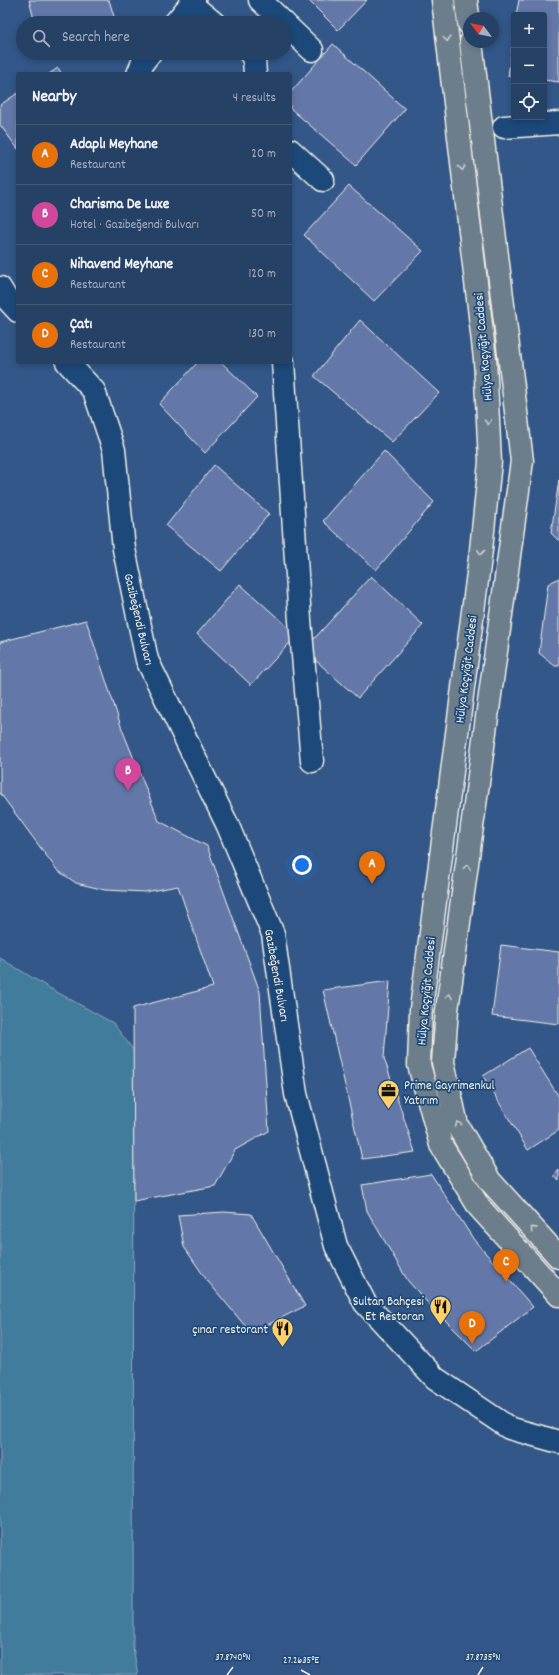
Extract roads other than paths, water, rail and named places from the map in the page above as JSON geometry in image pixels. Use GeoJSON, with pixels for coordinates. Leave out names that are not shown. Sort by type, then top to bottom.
{"type":"FeatureCollection","features":[{"type":"Feature","properties":{"kind":"main road","name":"Hülya Koçyiğit Caddesi"},"geometry":{"type":"LineString","coordinates":[[443,0],[485,359],[490,462],[481,550],[421,1009],[419,1065],[441,1146],[479,1207],[559,1295]]}},
{"type":"Feature","properties":{"kind":"main road"},"geometry":{"type":"LineString","coordinates":[[466,0],[468,12]]}},
{"type":"Feature","properties":{"kind":"main road","name":"Hülya Koçyiğit Caddesi"},"geometry":{"type":"LineString","coordinates":[[472,48],[522,461],[448,1002],[443,1062],[457,1125],[490,1181],[559,1257]]}},
{"type":"Feature","properties":{"kind":"street"},"geometry":{"type":"LineString","coordinates":[[260,0],[277,16]]}},
{"type":"Feature","properties":{"kind":"street"},"geometry":{"type":"LineString","coordinates":[[181,16],[193,2],[207,16]]}},
{"type":"Feature","properties":{"kind":"street"},"geometry":{"type":"LineString","coordinates":[[292,30],[312,50]]}},
{"type":"Feature","properties":{"kind":"street"},"geometry":{"type":"LineString","coordinates":[[139,72],[145,60]]}},
{"type":"Feature","properties":{"kind":"street"},"geometry":{"type":"LineString","coordinates":[[254,60],[255,72]]}},
{"type":"Feature","properties":{"kind":"street"},"geometry":{"type":"LineString","coordinates":[[504,127],[559,123]]}},
{"type":"Feature","properties":{"kind":"street"},"geometry":{"type":"LineString","coordinates":[[292,152],[323,180]]}},
{"type":"Feature","properties":{"kind":"street"},"geometry":{"type":"LineString","coordinates":[[0,288],[6,298],[16,309]]}},
{"type":"Feature","properties":{"kind":"street","name":"Gazibeğendi Bulvarı"},"geometry":{"type":"LineString","coordinates":[[69,364],[94,391],[114,450],[124,549],[146,660],[228,826],[274,934],[296,1094],[336,1246],[365,1303],[435,1378],[509,1428],[559,1442]]}},
{"type":"Feature","properties":{"kind":"street"},"geometry":{"type":"LineString","coordinates":[[283,364],[300,620],[312,761]]}},
{"type":"Feature","properties":{"kind":"water"},"geometry":{"type":"Polygon","coordinates":[[[0,958],[46,986],[113,1023],[134,1051],[133,1647],[138,1675],[0,1675],[0,958]]]}},
{"type":"Feature","properties":{"kind":"place","name":"Charisma De Luxe"},"geometry":{"type":"Point","coordinates":[128,791]}},
{"type":"Feature","properties":{"kind":"place","name":"Adaplı Meyhane"},"geometry":{"type":"Point","coordinates":[372,884]}},
{"type":"Feature","properties":{"kind":"place","name":"Prime Gayrimenkul Yatırım"},"geometry":{"type":"Point","coordinates":[389,1110]}},
{"type":"Feature","properties":{"kind":"place","name":"Nihavend Meyhane"},"geometry":{"type":"Point","coordinates":[506,1282]}},
{"type":"Feature","properties":{"kind":"place","name":"Sultan Bahçesi Et Restoran"},"geometry":{"type":"Point","coordinates":[440,1326]}},
{"type":"Feature","properties":{"kind":"place","name":"Çatı"},"geometry":{"type":"Point","coordinates":[472,1344]}},
{"type":"Feature","properties":{"kind":"place","name":"çınar restorant"},"geometry":{"type":"Point","coordinates":[283,1348]}}]}
